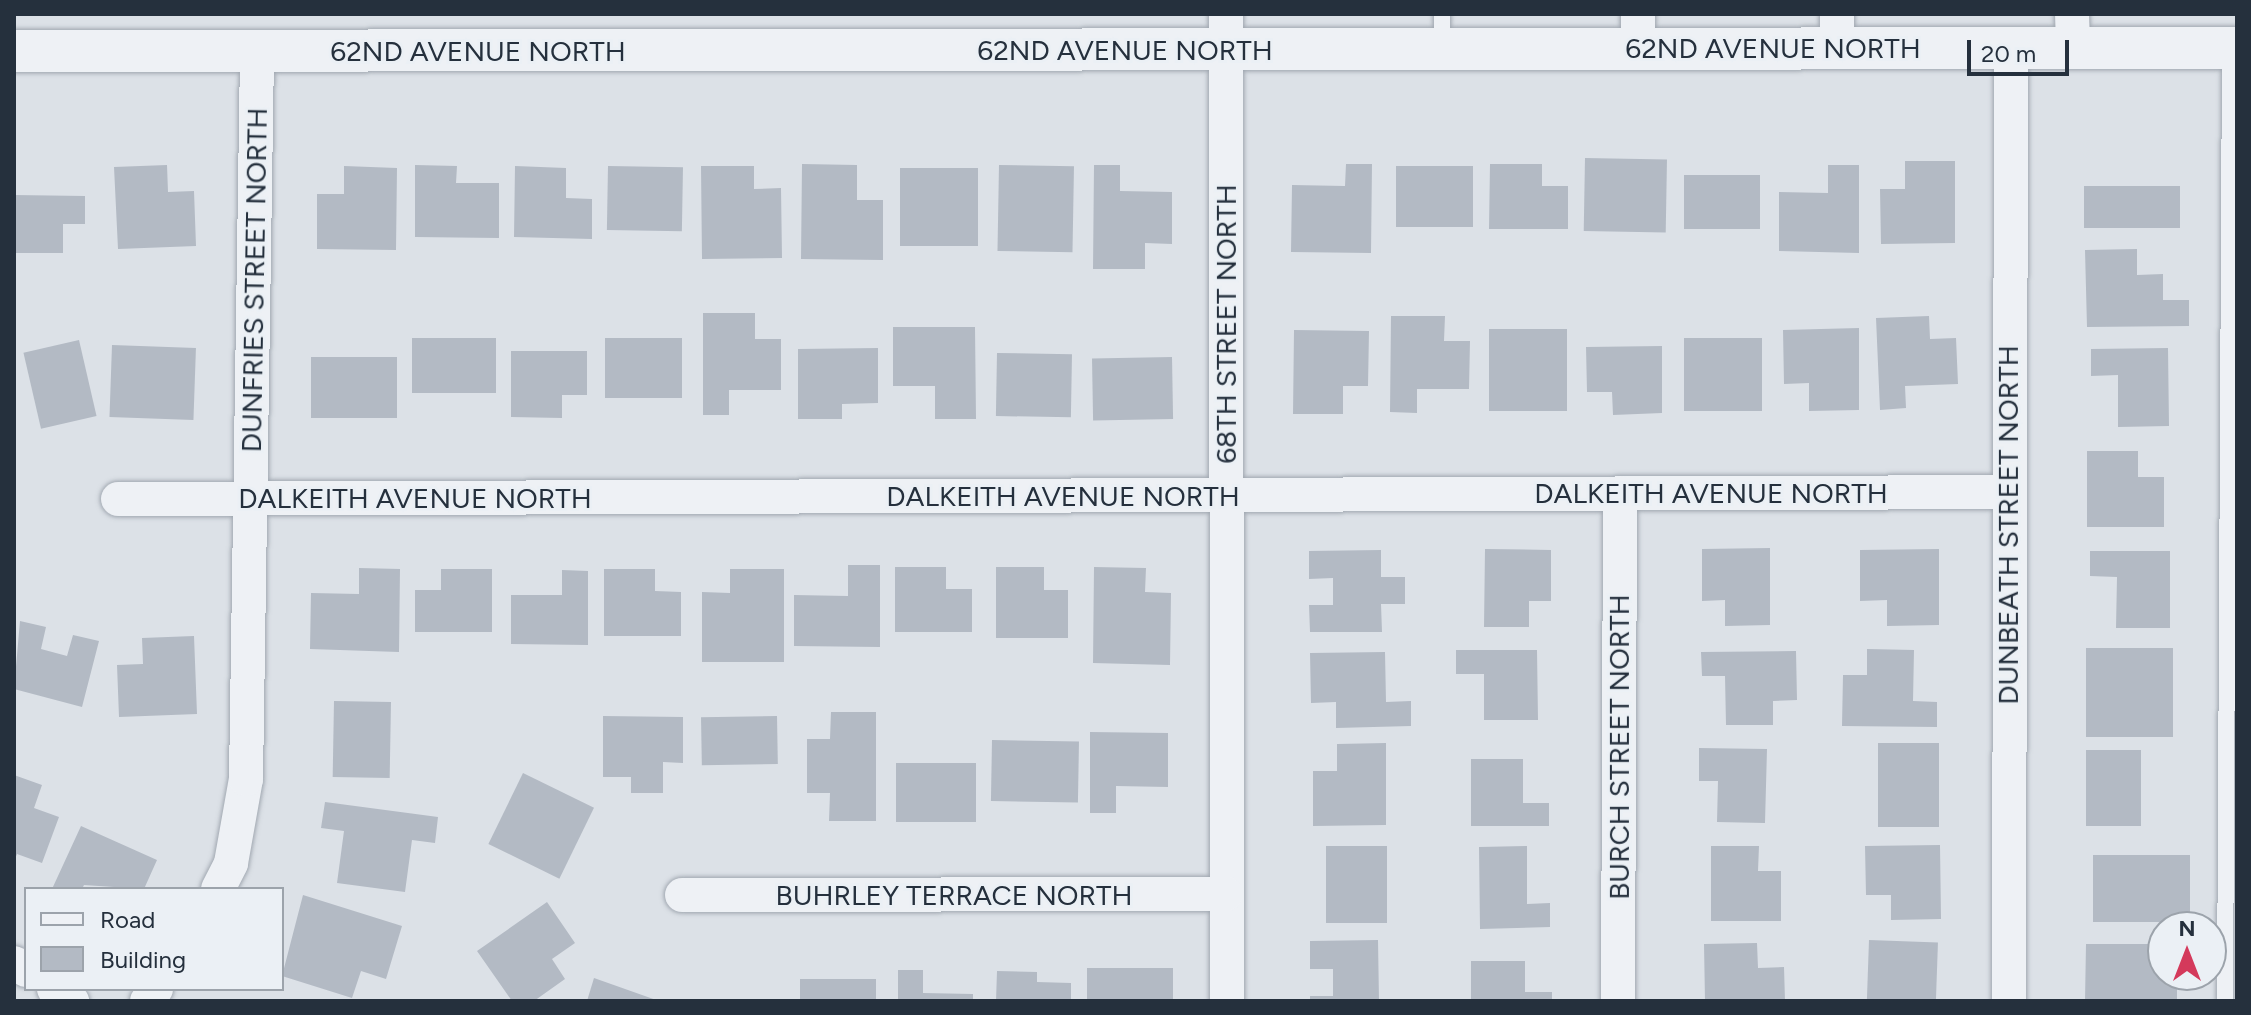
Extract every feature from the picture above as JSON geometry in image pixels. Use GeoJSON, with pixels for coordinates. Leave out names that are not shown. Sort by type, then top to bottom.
{"type":"FeatureCollection","features":[{"type":"Feature","properties":{"kind":"street","name":"62ND AVENUE NORTH"},"geometry":{"type":"LineString","coordinates":[[14,51],[257,52],[1226,32],[1638,31],[1837,31],[2011,48],[2072,31],[2234,48]]}},
{"type":"Feature","properties":{"kind":"street","name":"68TH STREET NORTH"},"geometry":{"type":"LineString","coordinates":[[1226,32],[1227,1001]]}},
{"type":"Feature","properties":{"kind":"street","name":"DUNBEATH STREET NORTH"},"geometry":{"type":"LineString","coordinates":[[2009,1001],[2007,492],[2011,48]]}},
{"type":"Feature","properties":{"kind":"street","name":"DUNFRIES STREET NORTH"},"geometry":{"type":"LineString","coordinates":[[219,887],[231,863],[246,779],[257,52]]}},
{"type":"Feature","properties":{"kind":"street","name":"DALKEITH AVENUE NORTH"},"geometry":{"type":"LineString","coordinates":[[118,499],[2007,492]]}},
{"type":"Feature","properties":{"kind":"street","name":"BURCH STREET NORTH"},"geometry":{"type":"LineString","coordinates":[[1618,1001],[1620,493]]}},
{"type":"Feature","properties":{"kind":"street","name":"BUHRLEY TERRACE NORTH"},"geometry":{"type":"LineString","coordinates":[[682,895],[1226,894]]}},
{"type":"Feature","properties":{"kind":"lane"},"geometry":{"type":"LineString","coordinates":[[2225,1001],[2234,48]]}},
{"type":"Feature","properties":{"kind":"building"},"geometry":{"type":"Polygon","coordinates":[[[1585,158],[1667,159],[1666,232],[1584,231],[1585,158]]]}},
{"type":"Feature","properties":{"kind":"building"},"geometry":{"type":"Polygon","coordinates":[[[1905,161],[1955,161],[1955,243],[1881,244],[1880,189],[1905,189],[1905,161]]]}},
{"type":"Feature","properties":{"kind":"building"},"geometry":{"type":"Polygon","coordinates":[[[802,164],[857,165],[857,200],[883,200],[883,260],[801,259],[802,164]]]}},
{"type":"Feature","properties":{"kind":"building"},"geometry":{"type":"Polygon","coordinates":[[[1346,164],[1372,164],[1371,253],[1291,252],[1292,185],[1345,186],[1346,164]]]}},
{"type":"Feature","properties":{"kind":"building"},"geometry":{"type":"Polygon","coordinates":[[[1490,164],[1542,164],[1542,186],[1568,186],[1568,229],[1489,229],[1490,164]]]}},
{"type":"Feature","properties":{"kind":"building"},"geometry":{"type":"Polygon","coordinates":[[[167,165],[168,192],[194,191],[196,246],[118,249],[114,167],[167,165]]]}},
{"type":"Feature","properties":{"kind":"building"},"geometry":{"type":"Polygon","coordinates":[[[415,165],[457,166],[456,183],[499,183],[499,238],[415,237],[415,165]]]}},
{"type":"Feature","properties":{"kind":"building"},"geometry":{"type":"Polygon","coordinates":[[[999,165],[1074,166],[1072,252],[997,251],[999,165]]]}},
{"type":"Feature","properties":{"kind":"building"},"geometry":{"type":"Polygon","coordinates":[[[1094,165],[1120,165],[1120,191],[1172,192],[1172,244],[1145,243],[1145,269],[1093,269],[1094,165]]]}},
{"type":"Feature","properties":{"kind":"building"},"geometry":{"type":"Polygon","coordinates":[[[1828,165],[1859,165],[1859,253],[1779,251],[1779,192],[1828,193],[1828,165]]]}},
{"type":"Feature","properties":{"kind":"building"},"geometry":{"type":"Polygon","coordinates":[[[344,166],[397,168],[396,250],[317,249],[317,194],[344,194],[344,166]]]}},
{"type":"Feature","properties":{"kind":"building"},"geometry":{"type":"Polygon","coordinates":[[[515,166],[566,168],[566,198],[592,199],[592,239],[514,237],[515,166]]]}},
{"type":"Feature","properties":{"kind":"building"},"geometry":{"type":"Polygon","coordinates":[[[608,166],[683,167],[682,231],[607,230],[608,166]]]}},
{"type":"Feature","properties":{"kind":"building"},"geometry":{"type":"Polygon","coordinates":[[[701,166],[754,166],[754,189],[781,188],[782,258],[702,259],[701,166]]]}},
{"type":"Feature","properties":{"kind":"building"},"geometry":{"type":"Polygon","coordinates":[[[1396,166],[1473,166],[1473,227],[1396,227],[1396,166]]]}},
{"type":"Feature","properties":{"kind":"building"},"geometry":{"type":"Polygon","coordinates":[[[900,168],[978,168],[978,246],[900,246],[900,168]]]}},
{"type":"Feature","properties":{"kind":"building"},"geometry":{"type":"Polygon","coordinates":[[[1684,175],[1760,175],[1760,229],[1684,229],[1684,175]]]}},
{"type":"Feature","properties":{"kind":"building"},"geometry":{"type":"Polygon","coordinates":[[[2084,186],[2180,186],[2180,228],[2084,228],[2084,186]]]}},
{"type":"Feature","properties":{"kind":"building"},"geometry":{"type":"Polygon","coordinates":[[[14,195],[85,196],[85,224],[63,224],[63,253],[14,253],[14,195]]]}},
{"type":"Feature","properties":{"kind":"building"},"geometry":{"type":"Polygon","coordinates":[[[2137,249],[2137,275],[2163,274],[2163,300],[2189,300],[2189,326],[2087,327],[2085,250],[2137,249]]]}},
{"type":"Feature","properties":{"kind":"building"},"geometry":{"type":"Polygon","coordinates":[[[703,313],[755,313],[755,339],[781,339],[781,390],[729,390],[729,415],[703,415],[703,313]]]}},
{"type":"Feature","properties":{"kind":"building"},"geometry":{"type":"Polygon","coordinates":[[[1391,316],[1445,316],[1444,341],[1470,341],[1469,389],[1417,389],[1417,413],[1390,412],[1391,316]]]}},
{"type":"Feature","properties":{"kind":"building"},"geometry":{"type":"Polygon","coordinates":[[[1929,316],[1930,339],[1956,338],[1958,384],[1905,386],[1906,408],[1880,410],[1876,318],[1929,316]]]}},
{"type":"Feature","properties":{"kind":"building"},"geometry":{"type":"Polygon","coordinates":[[[893,327],[975,327],[976,419],[935,419],[935,386],[893,386],[893,327]]]}},
{"type":"Feature","properties":{"kind":"building"},"geometry":{"type":"Polygon","coordinates":[[[1859,328],[1859,410],[1809,411],[1809,383],[1784,384],[1783,330],[1859,328]]]}},
{"type":"Feature","properties":{"kind":"building"},"geometry":{"type":"Polygon","coordinates":[[[1489,329],[1567,329],[1567,411],[1489,411],[1489,329]]]}},
{"type":"Feature","properties":{"kind":"building"},"geometry":{"type":"Polygon","coordinates":[[[1294,330],[1369,331],[1368,386],[1343,386],[1343,414],[1293,414],[1294,330]]]}},
{"type":"Feature","properties":{"kind":"building"},"geometry":{"type":"Polygon","coordinates":[[[412,338],[496,338],[496,393],[412,393],[412,338]]]}},
{"type":"Feature","properties":{"kind":"building"},"geometry":{"type":"Polygon","coordinates":[[[605,338],[682,338],[682,398],[605,398],[605,338]]]}},
{"type":"Feature","properties":{"kind":"building"},"geometry":{"type":"Polygon","coordinates":[[[1684,338],[1762,338],[1762,411],[1684,411],[1684,338]]]}},
{"type":"Feature","properties":{"kind":"building"},"geometry":{"type":"Polygon","coordinates":[[[79,340],[97,416],[41,429],[23,353],[79,340]]]}},
{"type":"Feature","properties":{"kind":"building"},"geometry":{"type":"Polygon","coordinates":[[[112,345],[196,348],[193,420],[109,417],[112,345]]]}},
{"type":"Feature","properties":{"kind":"building"},"geometry":{"type":"Polygon","coordinates":[[[1662,346],[1662,413],[1613,415],[1612,392],[1587,392],[1586,347],[1662,346]]]}},
{"type":"Feature","properties":{"kind":"building"},"geometry":{"type":"Polygon","coordinates":[[[878,348],[878,403],[842,404],[842,419],[798,419],[798,349],[878,348]]]}},
{"type":"Feature","properties":{"kind":"building"},"geometry":{"type":"Polygon","coordinates":[[[2168,348],[2169,426],[2118,427],[2118,375],[2091,376],[2091,349],[2168,348]]]}},
{"type":"Feature","properties":{"kind":"building"},"geometry":{"type":"Polygon","coordinates":[[[511,351],[587,351],[587,395],[562,395],[562,418],[511,417],[511,351]]]}},
{"type":"Feature","properties":{"kind":"building"},"geometry":{"type":"Polygon","coordinates":[[[997,353],[1072,354],[1071,417],[996,416],[997,353]]]}},
{"type":"Feature","properties":{"kind":"building"},"geometry":{"type":"Polygon","coordinates":[[[311,357],[397,357],[397,418],[311,418],[311,357]]]}},
{"type":"Feature","properties":{"kind":"building"},"geometry":{"type":"Polygon","coordinates":[[[1172,357],[1173,419],[1093,420],[1092,358],[1172,357]]]}},
{"type":"Feature","properties":{"kind":"building"},"geometry":{"type":"Polygon","coordinates":[[[2087,451],[2138,451],[2138,477],[2164,477],[2164,527],[2087,527],[2087,451]]]}},
{"type":"Feature","properties":{"kind":"building"},"geometry":{"type":"Polygon","coordinates":[[[1770,548],[1770,625],[1725,626],[1725,600],[1702,601],[1702,549],[1770,548]]]}},
{"type":"Feature","properties":{"kind":"building"},"geometry":{"type":"Polygon","coordinates":[[[1485,549],[1551,550],[1551,601],[1529,601],[1529,627],[1484,627],[1485,549]]]}},
{"type":"Feature","properties":{"kind":"building"},"geometry":{"type":"Polygon","coordinates":[[[1939,549],[1939,625],[1887,626],[1887,600],[1860,601],[1860,550],[1939,549]]]}},
{"type":"Feature","properties":{"kind":"building"},"geometry":{"type":"Polygon","coordinates":[[[1381,550],[1381,577],[1405,577],[1405,604],[1381,604],[1382,632],[1310,632],[1309,605],[1333,605],[1333,578],[1309,579],[1309,551],[1381,550]]]}},
{"type":"Feature","properties":{"kind":"building"},"geometry":{"type":"Polygon","coordinates":[[[2090,551],[2170,551],[2170,628],[2116,628],[2117,577],[2090,576],[2090,551]]]}},
{"type":"Feature","properties":{"kind":"building"},"geometry":{"type":"Polygon","coordinates":[[[848,565],[880,565],[880,647],[794,646],[794,595],[848,596],[848,565]]]}},
{"type":"Feature","properties":{"kind":"building"},"geometry":{"type":"Polygon","coordinates":[[[895,567],[946,567],[946,589],[972,589],[972,632],[895,632],[895,567]]]}},
{"type":"Feature","properties":{"kind":"building"},"geometry":{"type":"Polygon","coordinates":[[[996,567],[1044,567],[1044,590],[1068,590],[1068,638],[996,638],[996,567]]]}},
{"type":"Feature","properties":{"kind":"building"},"geometry":{"type":"Polygon","coordinates":[[[1094,567],[1146,568],[1145,592],[1171,593],[1170,665],[1093,663],[1094,567]]]}},
{"type":"Feature","properties":{"kind":"building"},"geometry":{"type":"Polygon","coordinates":[[[359,568],[400,569],[399,652],[310,649],[311,593],[359,594],[359,568]]]}},
{"type":"Feature","properties":{"kind":"building"},"geometry":{"type":"Polygon","coordinates":[[[441,569],[492,569],[492,632],[415,632],[415,590],[441,590],[441,569]]]}},
{"type":"Feature","properties":{"kind":"building"},"geometry":{"type":"Polygon","coordinates":[[[604,569],[655,569],[655,591],[681,592],[681,636],[604,636],[604,569]]]}},
{"type":"Feature","properties":{"kind":"building"},"geometry":{"type":"Polygon","coordinates":[[[730,569],[784,569],[784,662],[702,662],[702,592],[730,593],[730,569]]]}},
{"type":"Feature","properties":{"kind":"building"},"geometry":{"type":"Polygon","coordinates":[[[562,570],[588,571],[588,645],[511,644],[511,595],[562,595],[562,570]]]}},
{"type":"Feature","properties":{"kind":"building"},"geometry":{"type":"Polygon","coordinates":[[[20,621],[46,627],[41,649],[67,656],[73,635],[99,641],[82,707],[14,689],[20,621]]]}},
{"type":"Feature","properties":{"kind":"building"},"geometry":{"type":"Polygon","coordinates":[[[194,636],[197,714],[119,717],[117,665],[143,664],[142,638],[194,636]]]}},
{"type":"Feature","properties":{"kind":"building"},"geometry":{"type":"Polygon","coordinates":[[[2086,648],[2173,648],[2173,737],[2086,737],[2086,648]]]}},
{"type":"Feature","properties":{"kind":"building"},"geometry":{"type":"Polygon","coordinates":[[[1867,649],[1914,650],[1913,701],[1937,702],[1937,727],[1842,726],[1843,675],[1867,675],[1867,649]]]}},
{"type":"Feature","properties":{"kind":"building"},"geometry":{"type":"Polygon","coordinates":[[[1456,650],[1537,650],[1538,720],[1484,720],[1484,674],[1456,674],[1456,650]]]}},
{"type":"Feature","properties":{"kind":"building"},"geometry":{"type":"Polygon","coordinates":[[[1796,651],[1797,700],[1773,701],[1773,725],[1726,725],[1725,676],[1702,676],[1701,652],[1796,651]]]}},
{"type":"Feature","properties":{"kind":"building"},"geometry":{"type":"Polygon","coordinates":[[[1385,652],[1386,702],[1411,701],[1411,726],[1336,728],[1336,702],[1311,703],[1310,653],[1385,652]]]}},
{"type":"Feature","properties":{"kind":"building"},"geometry":{"type":"Polygon","coordinates":[[[334,701],[391,702],[390,778],[333,777],[334,701]]]}},
{"type":"Feature","properties":{"kind":"building"},"geometry":{"type":"Polygon","coordinates":[[[831,712],[876,712],[876,821],[829,821],[830,793],[807,793],[807,739],[830,739],[831,712]]]}},
{"type":"Feature","properties":{"kind":"building"},"geometry":{"type":"Polygon","coordinates":[[[603,716],[683,717],[683,763],[663,762],[663,793],[631,793],[631,777],[603,777],[603,716]]]}},
{"type":"Feature","properties":{"kind":"building"},"geometry":{"type":"Polygon","coordinates":[[[777,716],[778,764],[702,765],[701,717],[777,716]]]}},
{"type":"Feature","properties":{"kind":"building"},"geometry":{"type":"Polygon","coordinates":[[[1090,732],[1168,733],[1168,787],[1116,786],[1116,813],[1090,813],[1090,732]]]}},
{"type":"Feature","properties":{"kind":"building"},"geometry":{"type":"Polygon","coordinates":[[[992,740],[1079,742],[1078,803],[991,801],[992,740]]]}},
{"type":"Feature","properties":{"kind":"building"},"geometry":{"type":"Polygon","coordinates":[[[1386,743],[1386,825],[1313,826],[1313,771],[1337,771],[1337,744],[1386,743]]]}},
{"type":"Feature","properties":{"kind":"building"},"geometry":{"type":"Polygon","coordinates":[[[1878,743],[1939,743],[1939,827],[1878,827],[1878,743]]]}},
{"type":"Feature","properties":{"kind":"building"},"geometry":{"type":"Polygon","coordinates":[[[1699,748],[1767,749],[1765,823],[1717,822],[1718,781],[1699,781],[1699,748]]]}},
{"type":"Feature","properties":{"kind":"building"},"geometry":{"type":"Polygon","coordinates":[[[2086,750],[2141,750],[2141,826],[2086,826],[2086,750]]]}},
{"type":"Feature","properties":{"kind":"building"},"geometry":{"type":"Polygon","coordinates":[[[1471,759],[1523,759],[1523,803],[1549,803],[1549,826],[1471,826],[1471,759]]]}},
{"type":"Feature","properties":{"kind":"building"},"geometry":{"type":"Polygon","coordinates":[[[896,763],[976,763],[976,822],[896,822],[896,763]]]}},
{"type":"Feature","properties":{"kind":"building"},"geometry":{"type":"Polygon","coordinates":[[[523,773],[594,808],[559,879],[488,844],[523,773]]]}},
{"type":"Feature","properties":{"kind":"building"},"geometry":{"type":"Polygon","coordinates":[[[14,775],[42,785],[34,808],[59,817],[42,863],[17,854],[14,861],[14,775]]]}},
{"type":"Feature","properties":{"kind":"building"},"geometry":{"type":"Polygon","coordinates":[[[325,802],[438,817],[435,843],[412,840],[405,892],[337,883],[344,831],[321,828],[325,802]]]}},
{"type":"Feature","properties":{"kind":"building"},"geometry":{"type":"Polygon","coordinates":[[[81,826],[157,860],[145,887],[53,887],[81,826]]]}},
{"type":"Feature","properties":{"kind":"building"},"geometry":{"type":"Polygon","coordinates":[[[1940,845],[1941,919],[1891,920],[1891,895],[1866,895],[1865,846],[1940,845]]]}},
{"type":"Feature","properties":{"kind":"building"},"geometry":{"type":"Polygon","coordinates":[[[1326,846],[1387,846],[1387,923],[1326,923],[1326,846]]]}},
{"type":"Feature","properties":{"kind":"building"},"geometry":{"type":"Polygon","coordinates":[[[1527,846],[1527,904],[1550,903],[1550,927],[1480,929],[1479,847],[1527,846]]]}},
{"type":"Feature","properties":{"kind":"building"},"geometry":{"type":"Polygon","coordinates":[[[1711,846],[1759,846],[1758,871],[1781,871],[1781,921],[1711,921],[1711,846]]]}},
{"type":"Feature","properties":{"kind":"building"},"geometry":{"type":"Polygon","coordinates":[[[2093,855],[2190,855],[2190,911],[2147,911],[2147,922],[2093,922],[2093,855]]]}},
{"type":"Feature","properties":{"kind":"building"},"geometry":{"type":"Polygon","coordinates":[[[303,895],[402,926],[386,979],[361,971],[352,998],[284,977],[303,895]]]}},
{"type":"Feature","properties":{"kind":"building"},"geometry":{"type":"Polygon","coordinates":[[[547,902],[575,943],[552,959],[565,979],[534,1001],[512,1001],[477,951],[547,902]]]}},
{"type":"Feature","properties":{"kind":"building"},"geometry":{"type":"Polygon","coordinates":[[[1378,940],[1379,1001],[1310,1001],[1310,996],[1333,996],[1333,969],[1310,969],[1310,941],[1378,940]]]}},
{"type":"Feature","properties":{"kind":"building"},"geometry":{"type":"Polygon","coordinates":[[[1869,940],[1938,942],[1936,1001],[1867,1001],[1869,940]]]}},
{"type":"Feature","properties":{"kind":"building"},"geometry":{"type":"Polygon","coordinates":[[[1757,943],[1758,968],[1784,967],[1785,1001],[1705,1001],[1704,944],[1757,943]]]}},
{"type":"Feature","properties":{"kind":"building"},"geometry":{"type":"Polygon","coordinates":[[[2086,944],[2147,944],[2147,991],[2177,991],[2177,1001],[2085,1001],[2086,944]]]}},
{"type":"Feature","properties":{"kind":"building"},"geometry":{"type":"Polygon","coordinates":[[[1471,961],[1525,961],[1525,992],[1552,992],[1552,1001],[1471,1001],[1471,961]]]}},
{"type":"Feature","properties":{"kind":"building"},"geometry":{"type":"Polygon","coordinates":[[[1087,968],[1173,968],[1173,1001],[1087,1001],[1087,968]]]}},
{"type":"Feature","properties":{"kind":"building"},"geometry":{"type":"Polygon","coordinates":[[[898,970],[923,970],[923,993],[973,994],[973,1001],[898,1001],[898,970]]]}},
{"type":"Feature","properties":{"kind":"building"},"geometry":{"type":"Polygon","coordinates":[[[997,971],[1037,972],[1037,982],[1071,983],[1071,1001],[996,1001],[997,971]]]}},
{"type":"Feature","properties":{"kind":"building"},"geometry":{"type":"Polygon","coordinates":[[[594,978],[659,1001],[587,1001],[594,978]]]}},
{"type":"Feature","properties":{"kind":"building"},"geometry":{"type":"Polygon","coordinates":[[[800,979],[876,979],[876,1001],[800,1001],[800,979]]]}}]}
